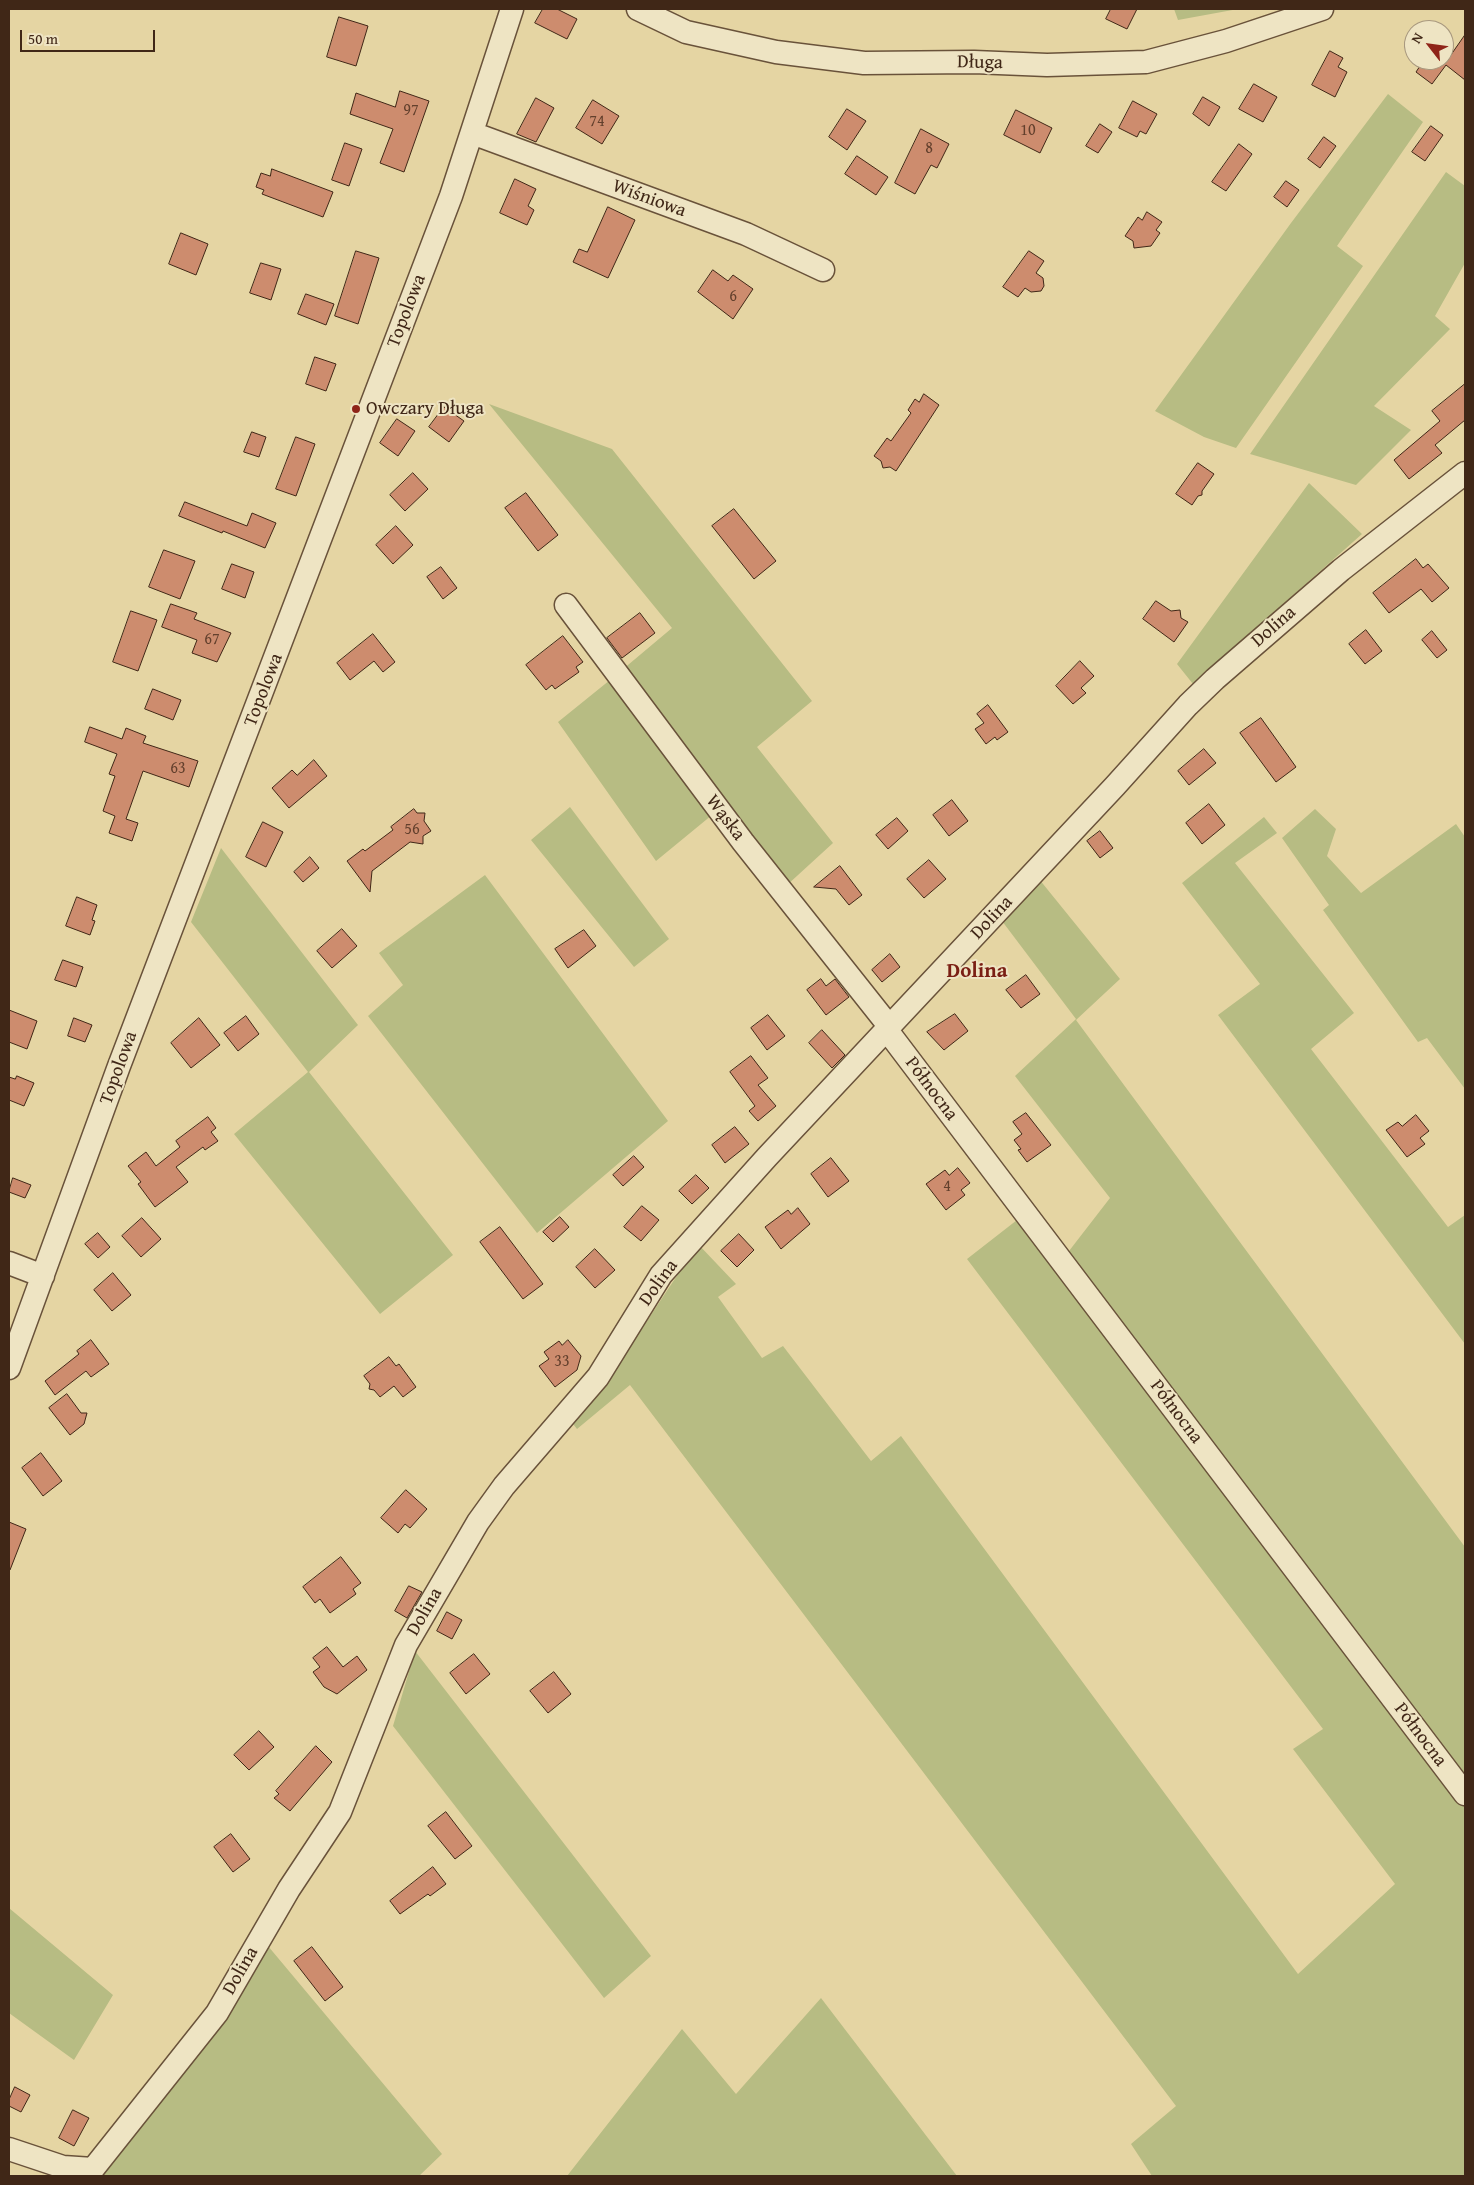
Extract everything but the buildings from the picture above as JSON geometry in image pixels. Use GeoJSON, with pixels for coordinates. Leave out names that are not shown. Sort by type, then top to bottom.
{"type":"FeatureCollection","features":[{"type":"Feature","properties":{"kind":"street","name":"Topolowa"},"geometry":{"type":"LineString","coordinates":[[9,1368],[119,1066],[448,204],[512,9]]}},
{"type":"Feature","properties":{"kind":"street","name":"Długa"},"geometry":{"type":"LineString","coordinates":[[638,9],[686,32],[776,52],[864,63],[1047,64],[1146,62],[1226,41],[1322,9]]}},
{"type":"Feature","properties":{"kind":"street","name":"Wiśniowa"},"geometry":{"type":"LineString","coordinates":[[472,133],[746,234],[823,270]]}},
{"type":"Feature","properties":{"kind":"street","name":"Dolina"},"geometry":{"type":"LineString","coordinates":[[9,2149],[63,2167],[93,2169],[217,2013],[289,1890],[340,1812],[406,1645],[478,1522],[504,1486],[598,1377],[661,1275],[888,1027],[1215,679],[1341,570],[1465,473]]}},
{"type":"Feature","properties":{"kind":"street","name":"Wąska"},"geometry":{"type":"LineString","coordinates":[[566,606],[743,842],[888,1027]]}},
{"type":"Feature","properties":{"kind":"street","name":"Północna"},"geometry":{"type":"LineString","coordinates":[[888,1027],[1465,1794]]}},
{"type":"Feature","properties":{"kind":"street"},"geometry":{"type":"LineString","coordinates":[[9,1263],[43,1276]]}},
{"type":"Feature","properties":{"kind":"green space"},"geometry":{"type":"Polygon","coordinates":[[[1174,9],[1238,9],[1178,20],[1174,9]]]}},
{"type":"Feature","properties":{"kind":"green space"},"geometry":{"type":"Polygon","coordinates":[[[1388,94],[1423,122],[1337,246],[1363,266],[1236,448],[1204,437],[1155,411],[1291,223],[1388,94]]]}},
{"type":"Feature","properties":{"kind":"green space"},"geometry":{"type":"Polygon","coordinates":[[[1446,172],[1465,186],[1465,263],[1435,316],[1450,329],[1374,406],[1411,430],[1356,485],[1250,454],[1446,172]]]}},
{"type":"Feature","properties":{"kind":"green space"},"geometry":{"type":"Polygon","coordinates":[[[489,404],[612,449],[812,701],[757,747],[833,843],[786,886],[622,670],[672,628],[489,404]]]}},
{"type":"Feature","properties":{"kind":"green space"},"geometry":{"type":"Polygon","coordinates":[[[1309,483],[1362,534],[1193,684],[1177,664],[1309,483]]]}},
{"type":"Feature","properties":{"kind":"green space"},"geometry":{"type":"Polygon","coordinates":[[[610,680],[712,815],[656,861],[558,722],[610,680]]]}},
{"type":"Feature","properties":{"kind":"green space"},"geometry":{"type":"Polygon","coordinates":[[[570,807],[669,939],[634,967],[531,840],[570,807]]]}},
{"type":"Feature","properties":{"kind":"green space"},"geometry":{"type":"Polygon","coordinates":[[[1315,809],[1336,829],[1327,856],[1361,893],[1456,824],[1465,837],[1465,1089],[1427,1038],[1418,1042],[1323,910],[1329,905],[1282,838],[1315,809]]]}},
{"type":"Feature","properties":{"kind":"green space"},"geometry":{"type":"Polygon","coordinates":[[[1264,817],[1277,833],[1235,863],[1354,1013],[1311,1049],[1448,1227],[1465,1215],[1465,1344],[1218,1015],[1260,984],[1182,883],[1264,817]]]}},
{"type":"Feature","properties":{"kind":"green space"},"geometry":{"type":"Polygon","coordinates":[[[221,848],[358,1025],[309,1072],[453,1255],[380,1314],[234,1134],[308,1072],[191,922],[221,848]]]}},
{"type":"Feature","properties":{"kind":"green space"},"geometry":{"type":"Polygon","coordinates":[[[485,875],[668,1121],[537,1233],[368,1016],[403,985],[379,953],[485,875]]]}},
{"type":"Feature","properties":{"kind":"green space"},"geometry":{"type":"Polygon","coordinates":[[[1039,879],[1120,979],[1076,1020],[1465,1547],[1465,2176],[1152,2176],[1131,2144],[1176,2106],[630,1385],[577,1429],[570,1420],[619,1363],[698,1244],[736,1284],[718,1297],[762,1358],[783,1346],[871,1461],[901,1436],[1298,1974],[1395,1884],[1293,1749],[1323,1729],[967,1259],[1035,1206],[1069,1251],[1110,1198],[1015,1076],[1076,1019],[1002,921],[1039,879]]]}},
{"type":"Feature","properties":{"kind":"green space"},"geometry":{"type":"Polygon","coordinates":[[[415,1651],[651,1956],[604,1998],[393,1726],[415,1651]]]}},
{"type":"Feature","properties":{"kind":"green space"},"geometry":{"type":"Polygon","coordinates":[[[9,1908],[113,1995],[74,2060],[9,2013],[9,1908]]]}},
{"type":"Feature","properties":{"kind":"green space"},"geometry":{"type":"Polygon","coordinates":[[[268,1946],[442,2154],[419,2176],[100,2176],[268,1946]]]}},
{"type":"Feature","properties":{"kind":"green space"},"geometry":{"type":"Polygon","coordinates":[[[821,1998],[957,2176],[567,2176],[682,2029],[736,2094],[821,1998]]]}},
{"type":"Feature","properties":{"kind":"place","name":"Owczary Długa"},"geometry":{"type":"Point","coordinates":[356,409]}},
{"type":"Feature","properties":{"kind":"district","name":"Dolina"},"geometry":{"type":"Point","coordinates":[977,972]}}]}
